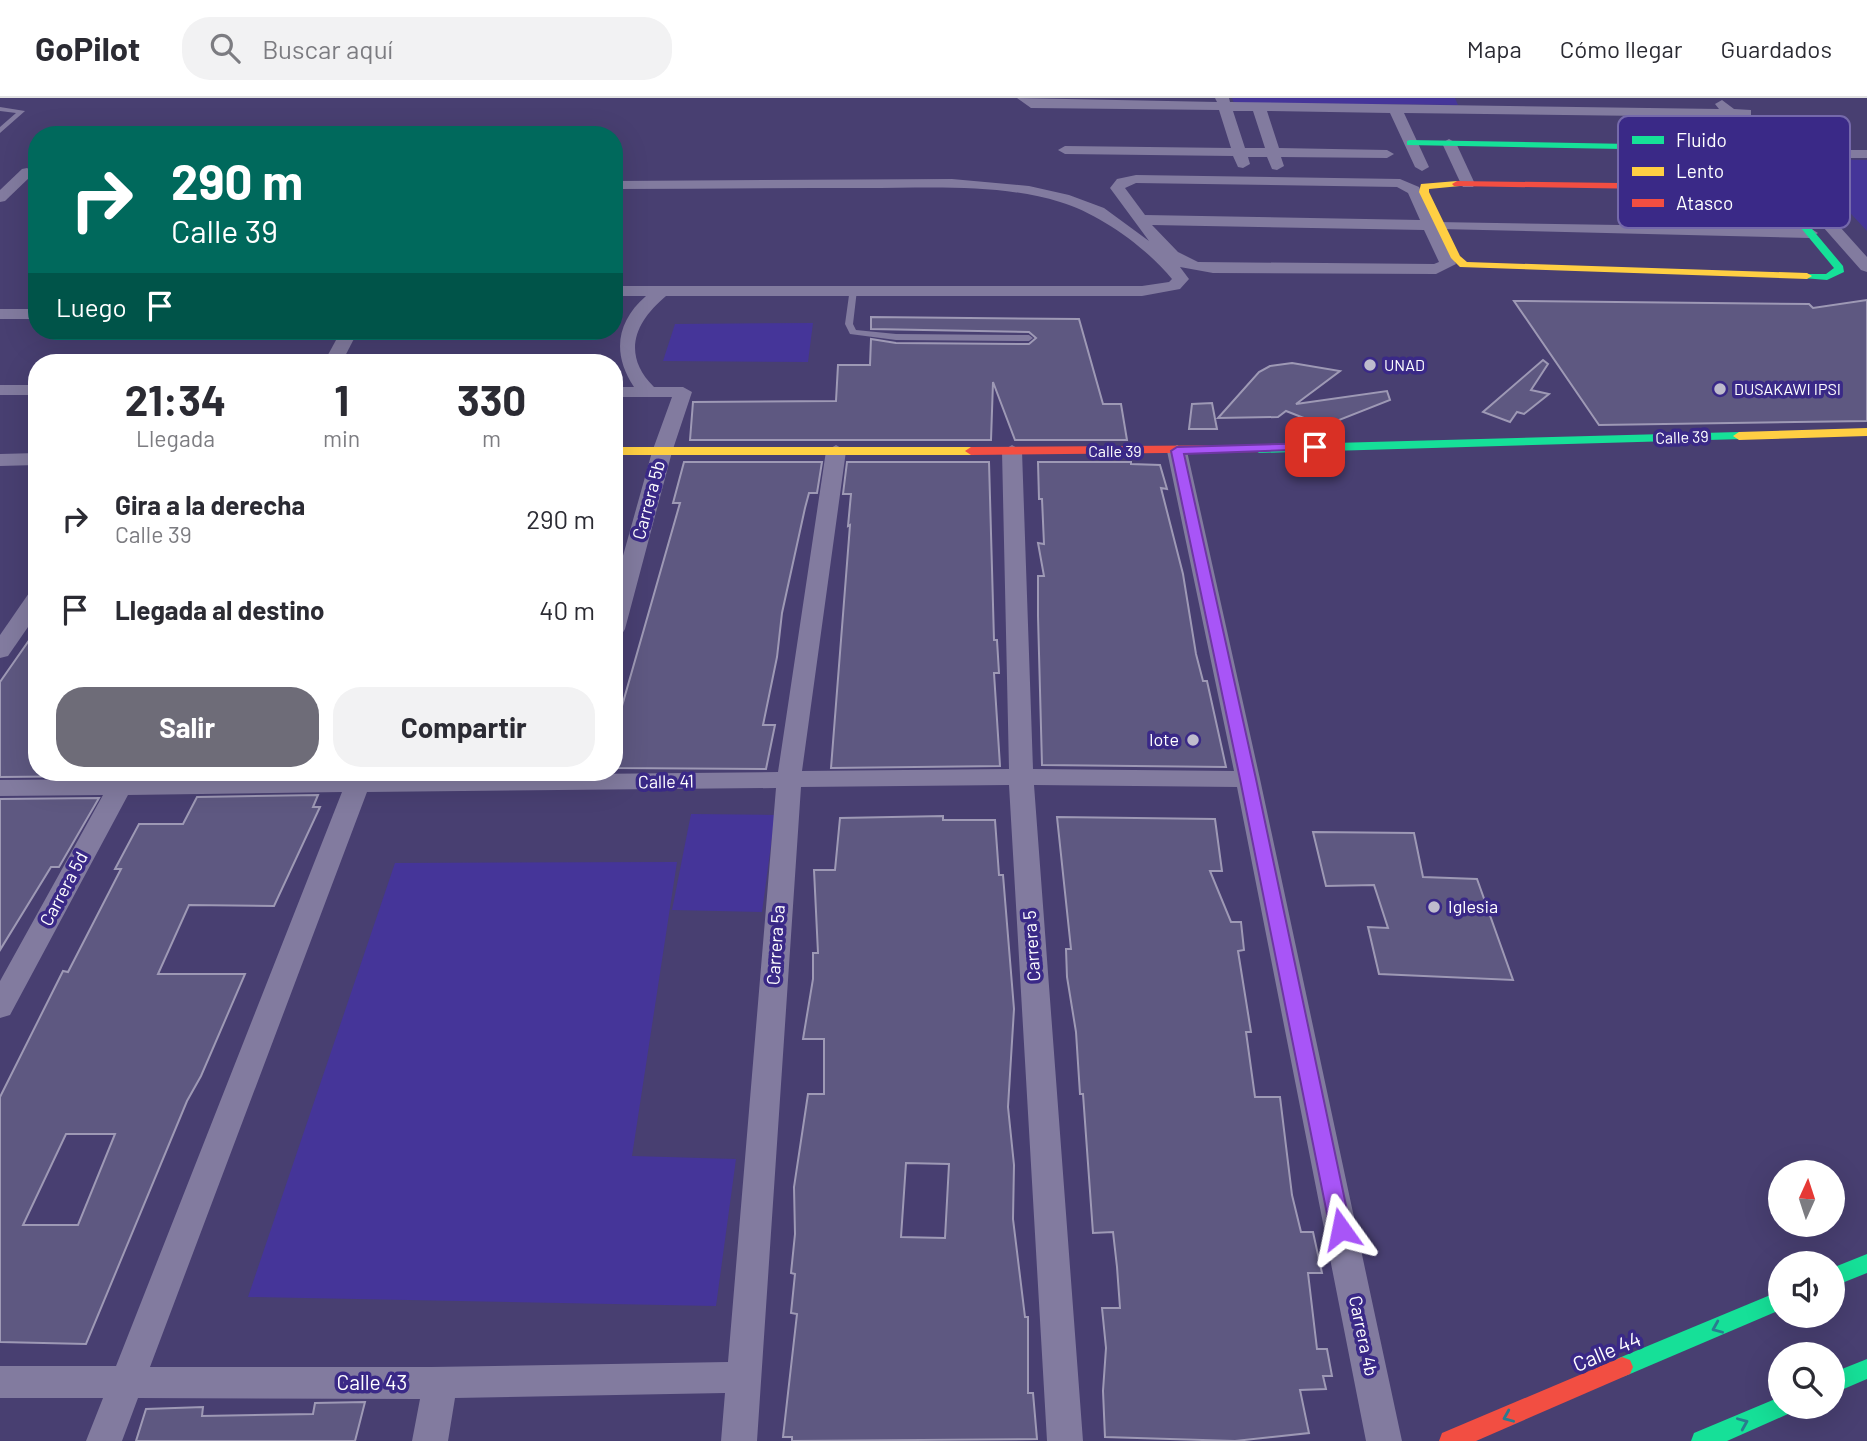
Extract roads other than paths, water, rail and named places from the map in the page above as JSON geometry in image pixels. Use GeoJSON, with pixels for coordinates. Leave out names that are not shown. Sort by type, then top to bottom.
{"type":"FeatureCollection","features":[{"type":"Feature","properties":{"kind":"street"},"geometry":{"type":"LineString","coordinates":[[1024,98],[1031,104],[1225,106],[1260,111],[1473,104],[1736,108]]}},
{"type":"Feature","properties":{"kind":"street"},"geometry":{"type":"LineString","coordinates":[[1717,98],[1736,108]]}},
{"type":"Feature","properties":{"kind":"street"},"geometry":{"type":"LineString","coordinates":[[1225,106],[1248,180]]}},
{"type":"Feature","properties":{"kind":"street"},"geometry":{"type":"LineString","coordinates":[[1395,108],[1422,167]]}},
{"type":"Feature","properties":{"kind":"street"},"geometry":{"type":"LineString","coordinates":[[1260,111],[1282,180]]}},
{"type":"Feature","properties":{"kind":"street"},"geometry":{"type":"LineString","coordinates":[[1410,142],[1618,146]]}},
{"type":"Feature","properties":{"kind":"street"},"geometry":{"type":"LineString","coordinates":[[1449,143],[1468,184]]}},
{"type":"Feature","properties":{"kind":"street"},"geometry":{"type":"LineString","coordinates":[[1065,150],[1387,154]]}},
{"type":"Feature","properties":{"kind":"street"},"geometry":{"type":"LineString","coordinates":[[0,172],[28,172]]}},
{"type":"Feature","properties":{"kind":"street"},"geometry":{"type":"LineString","coordinates":[[0,198],[28,175]]}},
{"type":"Feature","properties":{"kind":"street"},"geometry":{"type":"LineString","coordinates":[[1618,186],[1424,186],[1424,192],[1436,225],[1448,260],[1445,267],[1218,268],[1177,260],[1117,188],[1122,181],[1136,178],[1400,183],[1414,190],[1436,225],[1458,262],[1474,267],[1827,277],[1836,275],[1839,268],[1806,228]]}},
{"type":"Feature","properties":{"kind":"street"},"geometry":{"type":"LineString","coordinates":[[623,185],[952,183],[1029,190],[1064,198],[1099,211],[1167,262],[1181,279],[1174,286],[1142,291],[623,291]]}},
{"type":"Feature","properties":{"kind":"street"},"geometry":{"type":"LineString","coordinates":[[1141,220],[1810,233]]}},
{"type":"Feature","properties":{"kind":"street"},"geometry":{"type":"LineString","coordinates":[[1850,227],[1867,246]]}},
{"type":"Feature","properties":{"kind":"street"},"geometry":{"type":"LineString","coordinates":[[1832,228],[1867,267]]}},
{"type":"Feature","properties":{"kind":"street"},"geometry":{"type":"LineString","coordinates":[[649,392],[629,366],[626,340],[637,314],[662,291]]}},
{"type":"Feature","properties":{"kind":"street"},"geometry":{"type":"LineString","coordinates":[[0,314],[28,314]]}},
{"type":"Feature","properties":{"kind":"street"},"geometry":{"type":"LineString","coordinates":[[0,390],[28,390]]}},
{"type":"Feature","properties":{"kind":"street"},"geometry":{"type":"LineString","coordinates":[[623,392],[649,392]]}},
{"type":"Feature","properties":{"kind":"street","name":"Carrera 5b"},"geometry":{"type":"LineString","coordinates":[[623,596],[662,452],[683,392],[649,392]]}},
{"type":"Feature","properties":{"kind":"street","name":"Calle 39"},"geometry":{"type":"LineString","coordinates":[[623,451],[1177,451],[1867,432]]}},
{"type":"Feature","properties":{"kind":"street","name":"Carrera 5a"},"geometry":{"type":"LineString","coordinates":[[739,1441],[789,780],[836,451]]}},
{"type":"Feature","properties":{"kind":"street","name":"Carrera 5"},"geometry":{"type":"LineString","coordinates":[[1012,451],[1021,777],[1065,1441]]}},
{"type":"Feature","properties":{"kind":"street","name":"Carrera 4b"},"geometry":{"type":"LineString","coordinates":[[1177,451],[1248,779],[1384,1441]]}},
{"type":"Feature","properties":{"kind":"street"},"geometry":{"type":"LineString","coordinates":[[0,460],[28,459]]}},
{"type":"Feature","properties":{"kind":"street"},"geometry":{"type":"LineString","coordinates":[[0,651],[28,611]]}},
{"type":"Feature","properties":{"kind":"street","name":"Calle 41"},"geometry":{"type":"LineString","coordinates":[[623,778],[1248,779]]}},
{"type":"Feature","properties":{"kind":"street","name":"Calle 41"},"geometry":{"type":"LineString","coordinates":[[0,788],[108,781]]}},
{"type":"Feature","properties":{"kind":"street","name":"Carrera 5d"},"geometry":{"type":"LineString","coordinates":[[0,1007],[122,781]]}},
{"type":"Feature","properties":{"kind":"street"},"geometry":{"type":"LineString","coordinates":[[104,1441],[359,781]]}},
{"type":"Feature","properties":{"kind":"street"},"geometry":{"type":"LineString","coordinates":[[1845,1272],[1867,1263]]}},
{"type":"Feature","properties":{"kind":"street","name":"Calle 44"},"geometry":{"type":"LineString","coordinates":[[1450,1441],[1768,1305]]}},
{"type":"Feature","properties":{"kind":"street"},"geometry":{"type":"LineString","coordinates":[[1845,1378],[1867,1369]]}},
{"type":"Feature","properties":{"kind":"street","name":"Calle 43"},"geometry":{"type":"LineString","coordinates":[[0,1382],[440,1383],[744,1377]]}},
{"type":"Feature","properties":{"kind":"street"},"geometry":{"type":"LineString","coordinates":[[430,1441],[440,1383]]}},
{"type":"Feature","properties":{"kind":"street"},"geometry":{"type":"LineString","coordinates":[[1706,1440],[1768,1412]]}},
{"type":"Feature","properties":{"kind":"lane"},"geometry":{"type":"LineString","coordinates":[[0,109],[22,111],[0,131]]}},
{"type":"Feature","properties":{"kind":"lane"},"geometry":{"type":"LineString","coordinates":[[853,290],[849,324],[853,332],[896,337],[1029,338]]}},
{"type":"Feature","properties":{"kind":"place","name":"UNAD"},"geometry":{"type":"Point","coordinates":[1370,365]}},
{"type":"Feature","properties":{"kind":"place","name":"DUSAKAWI IPSI"},"geometry":{"type":"Point","coordinates":[1720,389]}},
{"type":"Feature","properties":{"kind":"place","name":"lote"},"geometry":{"type":"Point","coordinates":[1193,740]}},
{"type":"Feature","properties":{"kind":"place","name":"Iglesia"},"geometry":{"type":"Point","coordinates":[1434,907]}}]}
